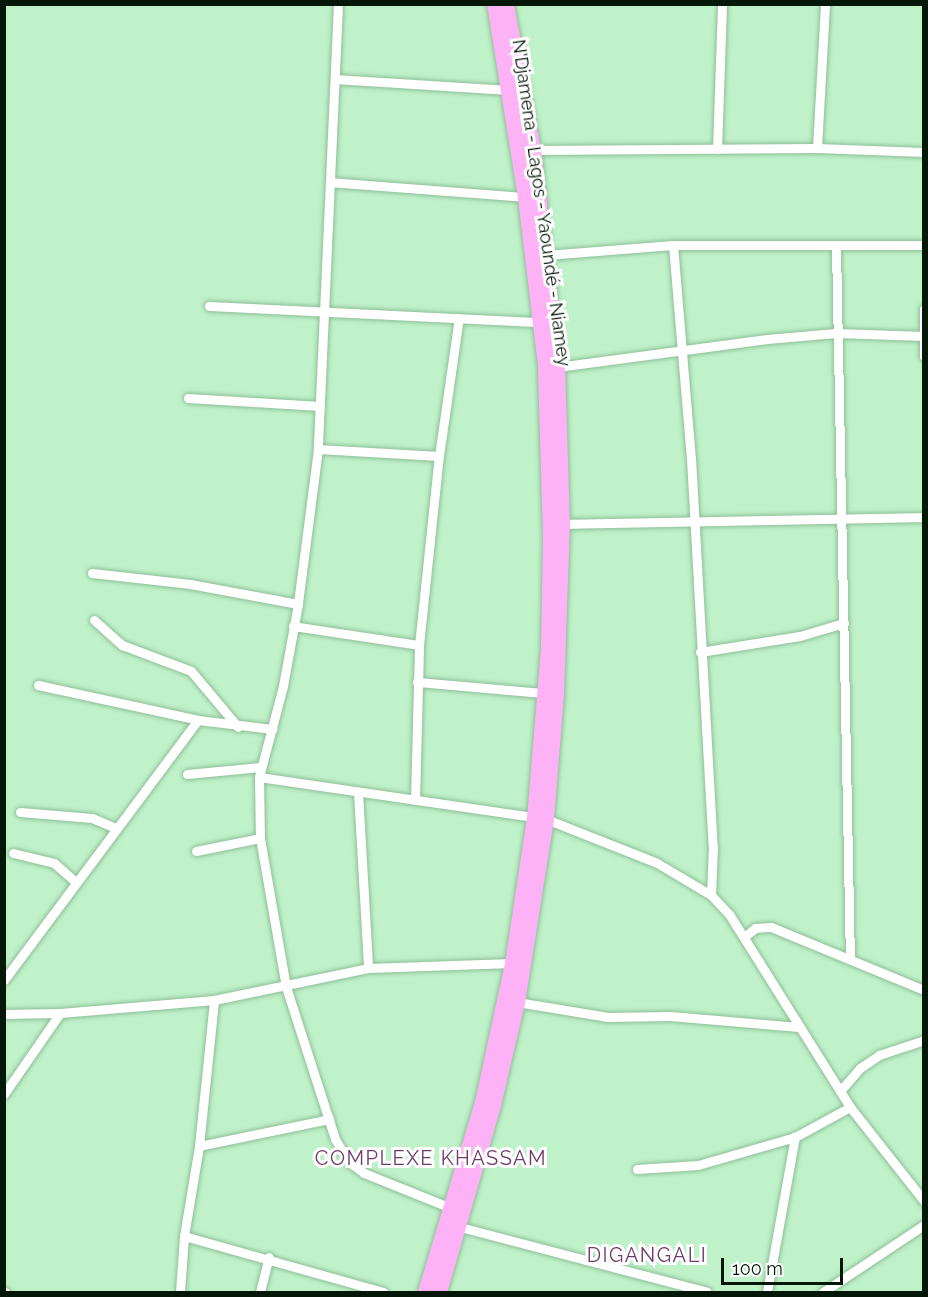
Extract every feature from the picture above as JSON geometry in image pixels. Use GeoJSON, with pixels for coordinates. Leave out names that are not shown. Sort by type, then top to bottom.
{"type":"FeatureCollection","features":[{"type":"Feature","properties":{"kind":"highway","name":"N'Djamena - Lagos - Yaoundé - Niamey"},"geometry":{"type":"LineString","coordinates":[[425,1293],[482,1102],[540,818],[550,538],[541,322],[525,198],[494,4]]}},
{"type":"Feature","properties":{"kind":"highway","name":"N'Djamena - Lagos - Yaoundé - Niamey"},"geometry":{"type":"LineString","coordinates":[[439,1293],[460,1227],[517,1002],[556,694],[562,524],[557,367],[546,255],[532,150],[506,4]]}},
{"type":"Feature","properties":{"kind":"street"},"geometry":{"type":"LineString","coordinates":[[338,4],[318,449],[298,604],[272,729],[260,772],[260,838],[286,987],[329,1119],[349,1162],[364,1173],[451,1208]]}},
{"type":"Feature","properties":{"kind":"street"},"geometry":{"type":"LineString","coordinates":[[717,149],[722,4]]}},
{"type":"Feature","properties":{"kind":"street"},"geometry":{"type":"LineString","coordinates":[[817,148],[825,4]]}},
{"type":"Feature","properties":{"kind":"street"},"geometry":{"type":"LineString","coordinates":[[335,79],[509,90]]}},
{"type":"Feature","properties":{"kind":"street"},"geometry":{"type":"LineString","coordinates":[[532,150],[817,148],[924,152]]}},
{"type":"Feature","properties":{"kind":"street"},"geometry":{"type":"LineString","coordinates":[[330,182],[525,198]]}},
{"type":"Feature","properties":{"kind":"street"},"geometry":{"type":"LineString","coordinates":[[546,255],[673,244],[924,245]]}},
{"type":"Feature","properties":{"kind":"street"},"geometry":{"type":"LineString","coordinates":[[673,244],[684,353],[695,522],[700,651],[713,846],[711,895]]}},
{"type":"Feature","properties":{"kind":"street"},"geometry":{"type":"LineString","coordinates":[[836,246],[850,958]]}},
{"type":"Feature","properties":{"kind":"street"},"geometry":{"type":"LineString","coordinates":[[209,306],[541,322]]}},
{"type":"Feature","properties":{"kind":"street"},"geometry":{"type":"LineString","coordinates":[[924,309],[924,356]]}},
{"type":"Feature","properties":{"kind":"street"},"geometry":{"type":"LineString","coordinates":[[415,800],[419,645],[439,456],[459,318]]}},
{"type":"Feature","properties":{"kind":"street"},"geometry":{"type":"LineString","coordinates":[[557,367],[684,353],[767,339],[836,333],[923,336]]}},
{"type":"Feature","properties":{"kind":"street"},"geometry":{"type":"LineString","coordinates":[[188,398],[320,406]]}},
{"type":"Feature","properties":{"kind":"street"},"geometry":{"type":"LineString","coordinates":[[318,449],[439,456]]}},
{"type":"Feature","properties":{"kind":"street"},"geometry":{"type":"LineString","coordinates":[[562,524],[924,517]]}},
{"type":"Feature","properties":{"kind":"street"},"geometry":{"type":"LineString","coordinates":[[92,573],[190,584],[298,604]]}},
{"type":"Feature","properties":{"kind":"street"},"geometry":{"type":"LineString","coordinates":[[94,620],[122,645],[192,671],[238,727]]}},
{"type":"Feature","properties":{"kind":"street"},"geometry":{"type":"LineString","coordinates":[[700,651],[800,636],[844,623]]}},
{"type":"Feature","properties":{"kind":"street"},"geometry":{"type":"LineString","coordinates":[[293,626],[419,645]]}},
{"type":"Feature","properties":{"kind":"street"},"geometry":{"type":"LineString","coordinates":[[417,682],[544,693]]}},
{"type":"Feature","properties":{"kind":"street"},"geometry":{"type":"LineString","coordinates":[[38,685],[198,720],[238,727],[272,729]]}},
{"type":"Feature","properties":{"kind":"street"},"geometry":{"type":"LineString","coordinates":[[4,980],[72,894],[76,882],[198,720]]}},
{"type":"Feature","properties":{"kind":"street"},"geometry":{"type":"LineString","coordinates":[[187,774],[260,772],[358,792],[540,818],[657,863],[711,895],[744,937],[850,1107],[924,1201]]}},
{"type":"Feature","properties":{"kind":"street"},"geometry":{"type":"LineString","coordinates":[[358,792],[368,968]]}},
{"type":"Feature","properties":{"kind":"street"},"geometry":{"type":"LineString","coordinates":[[20,812],[74,815],[116,828]]}},
{"type":"Feature","properties":{"kind":"street"},"geometry":{"type":"LineString","coordinates":[[196,851],[260,838]]}},
{"type":"Feature","properties":{"kind":"street"},"geometry":{"type":"LineString","coordinates":[[13,853],[54,863],[76,882]]}},
{"type":"Feature","properties":{"kind":"street"},"geometry":{"type":"LineString","coordinates":[[744,937],[755,928],[771,927],[924,990]]}},
{"type":"Feature","properties":{"kind":"street"},"geometry":{"type":"LineString","coordinates":[[4,1014],[60,1013],[214,1000],[286,987],[368,968],[512,963]]}},
{"type":"Feature","properties":{"kind":"street"},"geometry":{"type":"LineString","coordinates":[[180,1293],[184,1236],[199,1146],[214,1000]]}},
{"type":"Feature","properties":{"kind":"street"},"geometry":{"type":"LineString","coordinates":[[517,1002],[608,1017],[670,1016],[799,1027]]}},
{"type":"Feature","properties":{"kind":"street"},"geometry":{"type":"LineString","coordinates":[[4,1094],[60,1013]]}},
{"type":"Feature","properties":{"kind":"street"},"geometry":{"type":"LineString","coordinates":[[840,1091],[860,1068],[879,1055],[924,1040]]}},
{"type":"Feature","properties":{"kind":"street"},"geometry":{"type":"LineString","coordinates":[[638,1169],[698,1165],[795,1137],[850,1107]]}},
{"type":"Feature","properties":{"kind":"street"},"geometry":{"type":"LineString","coordinates":[[199,1146],[329,1119]]}},
{"type":"Feature","properties":{"kind":"street"},"geometry":{"type":"LineString","coordinates":[[767,1293],[795,1137]]}},
{"type":"Feature","properties":{"kind":"street"},"geometry":{"type":"LineString","coordinates":[[823,1293],[924,1225]]}},
{"type":"Feature","properties":{"kind":"street"},"geometry":{"type":"LineString","coordinates":[[460,1227],[707,1293]]}},
{"type":"Feature","properties":{"kind":"street"},"geometry":{"type":"LineString","coordinates":[[184,1236],[269,1257],[383,1293]]}},
{"type":"Feature","properties":{"kind":"street"},"geometry":{"type":"LineString","coordinates":[[260,1293],[269,1257]]}},
{"type":"Feature","properties":{"kind":"district","name":"COMPLEXE KHASSAM"},"geometry":{"type":"Point","coordinates":[431,1158]}},
{"type":"Feature","properties":{"kind":"district","name":"DIGANGALI"},"geometry":{"type":"Point","coordinates":[647,1255]}}]}
